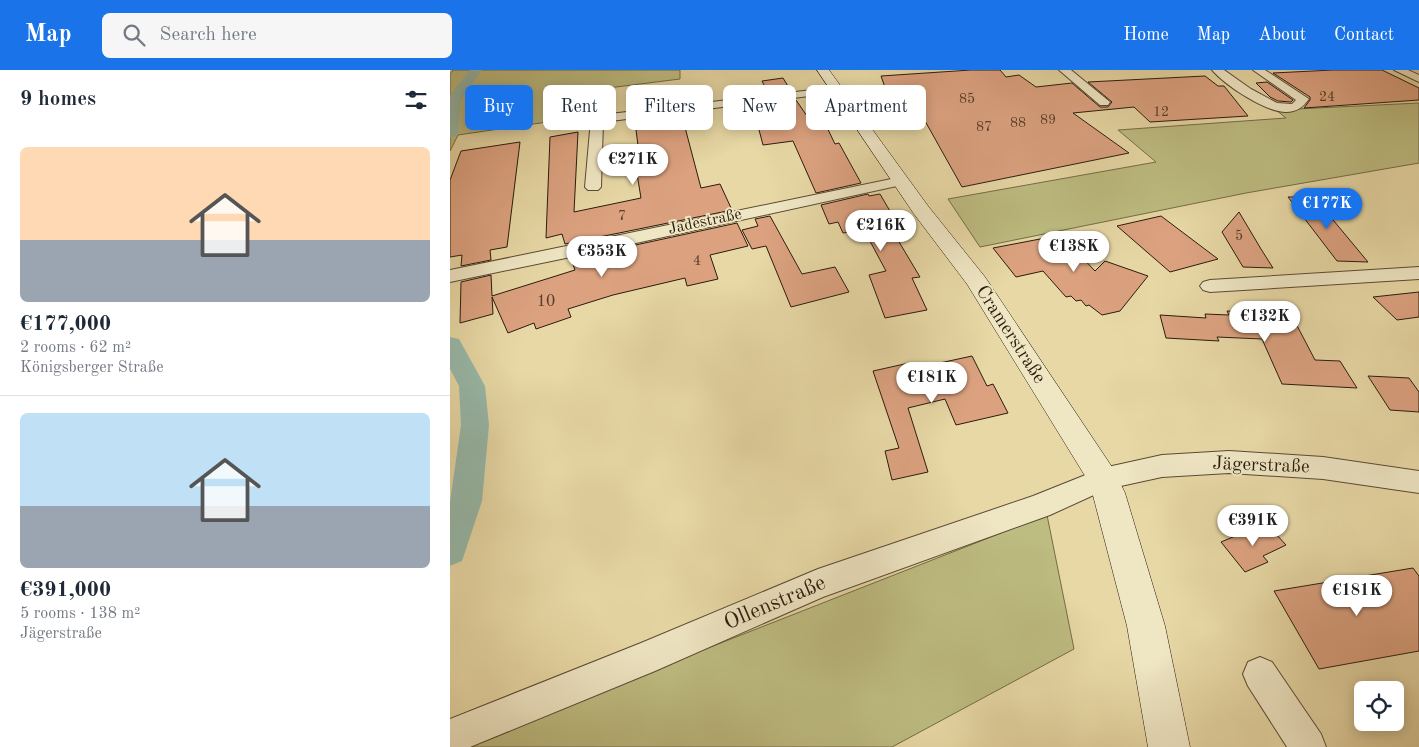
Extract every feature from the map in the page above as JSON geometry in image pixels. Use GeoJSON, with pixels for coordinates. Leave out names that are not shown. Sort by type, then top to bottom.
{"type":"FeatureCollection","features":[{"type":"Feature","properties":{"kind":"main road","name":"Cramerstraße"},"geometry":{"type":"LineString","coordinates":[[823,70],[834,85]]}},
{"type":"Feature","properties":{"kind":"main road","name":"Cramerstraße"},"geometry":{"type":"LineString","coordinates":[[865,130],[938,233],[977,282],[1103,478],[1109,492],[1146,626],[1169,747]]}},
{"type":"Feature","properties":{"kind":"street"},"geometry":{"type":"LineString","coordinates":[[1064,70],[1104,102]]}},
{"type":"Feature","properties":{"kind":"street"},"geometry":{"type":"LineString","coordinates":[[1217,70],[1268,104],[1289,108],[1300,105],[1303,99],[1258,70]]}},
{"type":"Feature","properties":{"kind":"street"},"geometry":{"type":"LineString","coordinates":[[1399,70],[1419,79]]}},
{"type":"Feature","properties":{"kind":"street"},"geometry":{"type":"LineString","coordinates":[[593,188],[597,118],[806,94]]}},
{"type":"Feature","properties":{"kind":"street","name":"Jadestraße"},"geometry":{"type":"LineString","coordinates":[[450,276],[595,247],[901,181]]}},
{"type":"Feature","properties":{"kind":"street"},"geometry":{"type":"LineString","coordinates":[[1210,286],[1419,273]]}},
{"type":"Feature","properties":{"kind":"street","name":"Jägerstraße"},"geometry":{"type":"LineString","coordinates":[[1103,478],[1162,466],[1229,462],[1323,468],[1419,482]]}},
{"type":"Feature","properties":{"kind":"street","name":"Ollenstraße"},"geometry":{"type":"LineString","coordinates":[[450,737],[643,659],[818,584],[1040,506],[1103,478]]}},
{"type":"Feature","properties":{"kind":"street"},"geometry":{"type":"LineString","coordinates":[[1260,674],[1308,747]]}},
{"type":"Feature","properties":{"kind":"shaded area"},"geometry":{"type":"Polygon","coordinates":[[[453,70],[680,70],[680,79],[616,87],[616,85],[543,85],[543,123],[533,124],[533,85],[465,85],[465,130],[492,130],[458,135],[450,151],[450,74],[453,70]]]}},
{"type":"Feature","properties":{"kind":"shaded area"},"geometry":{"type":"Polygon","coordinates":[[[1419,103],[1419,163],[1246,193],[980,247],[948,199],[1156,162],[1118,130],[1286,118],[1276,110],[1419,103]]]}},
{"type":"Feature","properties":{"kind":"shaded area"},"geometry":{"type":"Polygon","coordinates":[[[1047,515],[1074,649],[892,747],[465,747],[657,668],[1047,515]]]}},
{"type":"Feature","properties":{"kind":"building"},"geometry":{"type":"Polygon","coordinates":[[[1000,70],[1006,77],[1019,75],[1036,87],[1072,83],[1100,107],[1108,107],[1112,102],[1088,82],[1205,76],[1218,86],[1224,86],[1248,116],[1150,122],[1134,107],[1073,113],[1129,153],[962,187],[926,123],[926,85],[884,85],[881,76],[1000,70]]]}},
{"type":"Feature","properties":{"kind":"building"},"geometry":{"type":"Polygon","coordinates":[[[1382,70],[1419,88],[1419,100],[1304,108],[1310,97],[1273,73],[1382,70]]]}},
{"type":"Feature","properties":{"kind":"building"},"geometry":{"type":"Polygon","coordinates":[[[783,78],[787,85],[764,85],[762,81],[783,78]]]}},
{"type":"Feature","properties":{"kind":"building"},"geometry":{"type":"Polygon","coordinates":[[[1267,82],[1293,100],[1291,102],[1278,101],[1270,97],[1256,83],[1267,82]]]}},
{"type":"Feature","properties":{"kind":"building"},"geometry":{"type":"Polygon","coordinates":[[[796,100],[806,115],[806,130],[828,130],[835,144],[839,143],[861,183],[816,193],[793,141],[763,145],[759,130],[796,130],[796,100]]]}},
{"type":"Feature","properties":{"kind":"building"},"geometry":{"type":"Polygon","coordinates":[[[636,130],[686,130],[701,188],[720,184],[732,210],[565,244],[562,234],[546,238],[550,137],[578,132],[574,212],[641,198],[635,162],[640,161],[636,130]]]}},
{"type":"Feature","properties":{"kind":"building"},"geometry":{"type":"Polygon","coordinates":[[[520,142],[507,247],[490,250],[491,260],[461,266],[462,255],[450,257],[450,180],[461,151],[520,142]]]}},
{"type":"Feature","properties":{"kind":"building"},"geometry":{"type":"Polygon","coordinates":[[[868,194],[869,196],[880,194],[894,218],[886,220],[920,277],[912,278],[927,310],[885,318],[869,275],[886,271],[864,230],[843,233],[838,222],[829,224],[821,205],[868,194]]]}},
{"type":"Feature","properties":{"kind":"building"},"geometry":{"type":"Polygon","coordinates":[[[1288,197],[1314,197],[1368,262],[1337,261],[1288,197]]]}},
{"type":"Feature","properties":{"kind":"building"},"geometry":{"type":"Polygon","coordinates":[[[1239,212],[1273,268],[1243,267],[1222,232],[1239,212]]]}},
{"type":"Feature","properties":{"kind":"building"},"geometry":{"type":"Polygon","coordinates":[[[770,216],[802,274],[835,267],[849,292],[791,307],[766,246],[752,249],[742,230],[758,226],[755,219],[770,216]]]}},
{"type":"Feature","properties":{"kind":"building"},"geometry":{"type":"Polygon","coordinates":[[[1161,216],[1218,259],[1170,272],[1117,226],[1161,216]]]}},
{"type":"Feature","properties":{"kind":"building"},"geometry":{"type":"Polygon","coordinates":[[[737,223],[748,246],[710,255],[718,279],[687,286],[685,278],[613,295],[568,309],[571,317],[536,329],[534,323],[508,333],[492,297],[493,314],[460,323],[461,282],[491,275],[492,296],[575,270],[571,259],[737,223]]]}},
{"type":"Feature","properties":{"kind":"building"},"geometry":{"type":"Polygon","coordinates":[[[1061,235],[1095,271],[1105,261],[1148,276],[1120,311],[1102,315],[1089,305],[1086,306],[1081,300],[1076,301],[1071,296],[1066,297],[1043,271],[1016,277],[993,248],[1061,235]]]}},
{"type":"Feature","properties":{"kind":"building"},"geometry":{"type":"Polygon","coordinates":[[[1419,292],[1419,317],[1397,320],[1373,297],[1419,292]]]}},
{"type":"Feature","properties":{"kind":"building"},"geometry":{"type":"Polygon","coordinates":[[[1249,308],[1285,311],[1292,316],[1315,360],[1340,361],[1357,388],[1282,384],[1262,339],[1217,337],[1219,341],[1166,338],[1160,315],[1206,318],[1205,314],[1229,315],[1227,311],[1251,312],[1249,308]]]}},
{"type":"Feature","properties":{"kind":"building"},"geometry":{"type":"Polygon","coordinates":[[[972,356],[987,386],[993,384],[1008,413],[956,425],[945,399],[908,408],[928,472],[892,480],[885,451],[899,448],[873,371],[909,363],[912,369],[972,356]]]}},
{"type":"Feature","properties":{"kind":"building"},"geometry":{"type":"Polygon","coordinates":[[[1368,376],[1409,378],[1419,392],[1419,412],[1390,410],[1368,376]]]}},
{"type":"Feature","properties":{"kind":"building"},"geometry":{"type":"Polygon","coordinates":[[[1266,523],[1286,545],[1263,556],[1268,562],[1245,572],[1221,542],[1266,523]]]}},
{"type":"Feature","properties":{"kind":"building"},"geometry":{"type":"Polygon","coordinates":[[[1413,568],[1419,576],[1419,651],[1319,669],[1274,591],[1413,568]]]}},
{"type":"Feature","properties":{"kind":"waterway"},"geometry":{"type":"LineString","coordinates":[[450,133],[454,99],[476,70]]}},
{"type":"Feature","properties":{"kind":"waterway"},"geometry":{"type":"LineString","coordinates":[[450,345],[472,386],[475,425],[466,501],[450,550]]}}]}
